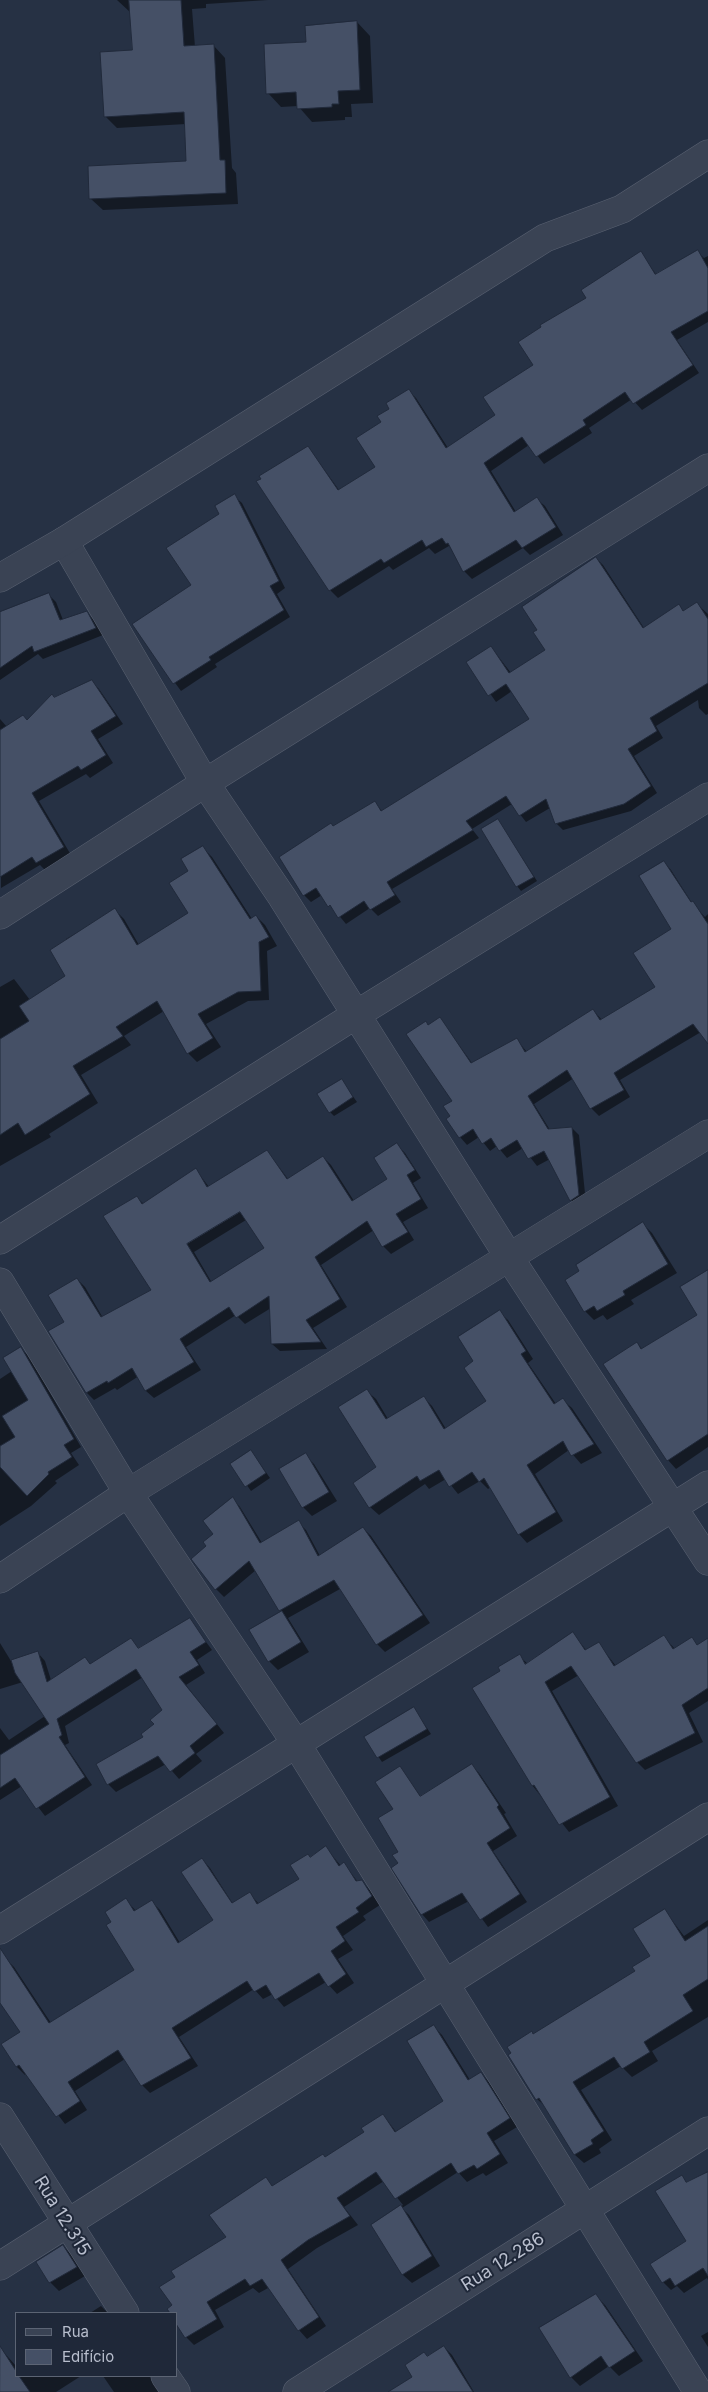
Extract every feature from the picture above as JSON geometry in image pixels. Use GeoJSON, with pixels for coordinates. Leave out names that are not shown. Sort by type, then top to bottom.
{"type":"FeatureCollection","features":[{"type":"Feature","properties":{"kind":"street"},"geometry":{"type":"LineString","coordinates":[[0,578],[64,541],[545,238],[622,209],[708,154]]}},
{"type":"Feature","properties":{"kind":"street"},"geometry":{"type":"LineString","coordinates":[[0,915],[205,783],[708,468]]}},
{"type":"Feature","properties":{"kind":"street"},"geometry":{"type":"LineString","coordinates":[[64,541],[205,783],[357,1014],[509,1257],[708,1561]]}},
{"type":"Feature","properties":{"kind":"street"},"geometry":{"type":"LineString","coordinates":[[0,1240],[357,1014],[708,797]]}},
{"type":"Feature","properties":{"kind":"street"},"geometry":{"type":"LineString","coordinates":[[0,1579],[128,1493],[708,1134]]}},
{"type":"Feature","properties":{"kind":"street"},"geometry":{"type":"LineString","coordinates":[[0,1282],[128,1493],[297,1745],[698,2392]]}},
{"type":"Feature","properties":{"kind":"street"},"geometry":{"type":"LineString","coordinates":[[0,1930],[708,1485]]}},
{"type":"Feature","properties":{"kind":"street"},"geometry":{"type":"LineString","coordinates":[[0,2266],[708,1818]]}},
{"type":"Feature","properties":{"kind":"street","name":"Rua 12.315"},"geometry":{"type":"LineString","coordinates":[[0,2118],[124,2312]]}},
{"type":"Feature","properties":{"kind":"street","name":"Rua 12.286"},"geometry":{"type":"LineString","coordinates":[[297,2392],[708,2131]]}},
{"type":"Feature","properties":{"kind":"street"},"geometry":{"type":"LineString","coordinates":[[166,2377],[176,2392]]}},
{"type":"Feature","properties":{"kind":"building"},"geometry":{"type":"Polygon","coordinates":[[[129,0],[181,0],[184,46],[214,44],[220,160],[225,160],[226,193],[89,199],[88,166],[186,161],[184,112],[104,117],[100,52],[132,50],[129,0]]]}},
{"type":"Feature","properties":{"kind":"building"},"geometry":{"type":"Polygon","coordinates":[[[357,21],[360,90],[338,91],[339,104],[332,104],[332,107],[297,109],[296,92],[266,94],[264,44],[306,42],[305,26],[357,21]]]}},
{"type":"Feature","properties":{"kind":"building"},"geometry":{"type":"Polygon","coordinates":[[[698,250],[708,268],[708,311],[671,332],[693,365],[633,404],[625,392],[583,420],[586,425],[536,457],[522,437],[484,463],[514,512],[537,497],[556,527],[522,548],[516,540],[463,572],[448,543],[446,544],[442,538],[426,547],[422,540],[384,563],[381,559],[329,591],[256,481],[261,479],[259,476],[308,446],[338,490],[375,467],[356,438],[381,422],[377,416],[389,409],[386,403],[409,389],[446,448],[495,415],[483,397],[533,365],[518,342],[541,327],[540,325],[586,298],[581,290],[641,251],[655,274],[698,250]]]}},
{"type":"Feature","properties":{"kind":"building"},"geometry":{"type":"Polygon","coordinates":[[[235,494],[279,581],[270,586],[284,610],[209,657],[211,660],[173,684],[132,624],[191,585],[166,548],[219,514],[215,506],[235,494]]]}},
{"type":"Feature","properties":{"kind":"building"},"geometry":{"type":"Polygon","coordinates":[[[596,557],[643,628],[679,604],[683,611],[697,602],[708,619],[708,683],[650,718],[657,731],[628,749],[651,786],[624,804],[555,824],[546,799],[519,816],[506,796],[466,821],[473,830],[387,882],[395,895],[370,910],[364,901],[338,918],[330,905],[328,907],[316,888],[303,896],[279,857],[331,823],[333,826],[375,801],[381,811],[529,719],[506,684],[488,696],[466,662],[491,646],[509,673],[545,650],[533,632],[537,630],[522,607],[596,557]]]}},
{"type":"Feature","properties":{"kind":"building"},"geometry":{"type":"Polygon","coordinates":[[[49,593],[60,620],[87,611],[96,628],[34,652],[32,646],[0,668],[0,612],[49,593]]]}},
{"type":"Feature","properties":{"kind":"building"},"geometry":{"type":"Polygon","coordinates":[[[92,680],[116,716],[91,731],[106,755],[81,770],[78,766],[32,793],[64,847],[36,863],[32,857],[0,877],[0,730],[23,715],[27,720],[52,694],[54,697],[92,680]]]}},
{"type":"Feature","properties":{"kind":"building"},"geometry":{"type":"Polygon","coordinates":[[[498,819],[534,877],[516,887],[481,829],[498,819]]]}},
{"type":"Feature","properties":{"kind":"building"},"geometry":{"type":"Polygon","coordinates":[[[203,846],[250,919],[256,915],[269,937],[259,942],[261,991],[238,992],[198,1014],[213,1038],[187,1054],[157,1001],[116,1027],[123,1036],[73,1066],[90,1094],[25,1135],[18,1123],[0,1135],[0,1039],[29,1021],[19,1006],[65,976],[50,950],[115,908],[137,945],[188,913],[169,883],[188,871],[181,859],[203,846]]]}},
{"type":"Feature","properties":{"kind":"building"},"geometry":{"type":"Polygon","coordinates":[[[664,861],[708,924],[708,1044],[693,1024],[614,1073],[624,1090],[590,1109],[567,1070],[528,1096],[548,1129],[572,1127],[579,1195],[570,1201],[544,1151],[528,1159],[517,1140],[499,1151],[491,1138],[482,1144],[473,1129],[459,1138],[446,1119],[450,1116],[443,1106],[452,1101],[406,1034],[426,1021],[428,1025],[440,1017],[471,1063],[517,1038],[525,1052],[593,1009],[600,1020],[655,987],[633,953],[671,929],[639,876],[664,861]]]}},
{"type":"Feature","properties":{"kind":"building"},"geometry":{"type":"Polygon","coordinates":[[[342,1079],[353,1097],[329,1113],[317,1094],[342,1079]]]}},
{"type":"Feature","properties":{"kind":"building"},"geometry":{"type":"Polygon","coordinates":[[[397,1143],[415,1170],[407,1175],[421,1199],[396,1214],[408,1232],[382,1247],[367,1221],[315,1257],[340,1299],[306,1320],[321,1342],[271,1344],[269,1296],[236,1318],[229,1307],[180,1339],[194,1362],[145,1391],[132,1368],[108,1383],[107,1381],[86,1393],[48,1331],[64,1322],[48,1295],[77,1278],[101,1317],[151,1290],[103,1216],[137,1196],[142,1204],[196,1168],[207,1187],[267,1150],[287,1179],[323,1156],[352,1201],[387,1179],[374,1158],[397,1143]],[[240,1212],[187,1244],[210,1282],[264,1248],[240,1212]]]}},
{"type":"Feature","properties":{"kind":"building"},"geometry":{"type":"Polygon","coordinates":[[[643,1222],[668,1264],[623,1291],[625,1295],[597,1311],[594,1306],[584,1312],[565,1280],[579,1271],[576,1265],[643,1222]]]}},
{"type":"Feature","properties":{"kind":"building"},"geometry":{"type":"Polygon","coordinates":[[[708,1270],[708,1434],[667,1461],[603,1364],[637,1342],[641,1349],[697,1315],[680,1287],[708,1270]]]}},
{"type":"Feature","properties":{"kind":"building"},"geometry":{"type":"Polygon","coordinates":[[[500,1310],[526,1351],[521,1354],[554,1404],[563,1398],[594,1444],[571,1456],[563,1441],[527,1465],[556,1512],[518,1535],[484,1478],[479,1482],[472,1472],[449,1487],[439,1470],[420,1481],[417,1476],[369,1508],[353,1483],[376,1467],[338,1407],[367,1389],[386,1419],[424,1396],[444,1429],[486,1401],[464,1368],[473,1361],[458,1337],[500,1310]]]}},
{"type":"Feature","properties":{"kind":"building"},"geometry":{"type":"Polygon","coordinates":[[[21,1347],[74,1439],[64,1445],[72,1457],[48,1472],[49,1474],[27,1496],[0,1467],[0,1446],[15,1437],[2,1416],[28,1400],[3,1358],[21,1347]]]}},
{"type":"Feature","properties":{"kind":"building"},"geometry":{"type":"Polygon","coordinates":[[[251,1450],[266,1473],[245,1487],[230,1464],[251,1450]]]}},
{"type":"Feature","properties":{"kind":"building"},"geometry":{"type":"Polygon","coordinates":[[[306,1453],[329,1492],[302,1508],[279,1469],[306,1453]]]}},
{"type":"Feature","properties":{"kind":"building"},"geometry":{"type":"Polygon","coordinates":[[[233,1497],[260,1543],[299,1520],[318,1556],[363,1527],[423,1615],[376,1645],[334,1580],[279,1611],[249,1561],[215,1590],[191,1559],[206,1546],[203,1542],[213,1534],[203,1521],[233,1497]]]}},
{"type":"Feature","properties":{"kind":"building"},"geometry":{"type":"Polygon","coordinates":[[[282,1611],[301,1642],[268,1662],[249,1630],[282,1611]]]}},
{"type":"Feature","properties":{"kind":"building"},"geometry":{"type":"Polygon","coordinates":[[[190,1618],[206,1642],[190,1652],[199,1665],[179,1677],[217,1724],[190,1746],[195,1753],[170,1772],[158,1756],[107,1785],[96,1764],[143,1737],[141,1734],[154,1724],[150,1720],[162,1710],[136,1669],[57,1719],[62,1735],[59,1737],[85,1777],[36,1809],[15,1778],[0,1788],[0,1755],[49,1724],[15,1673],[11,1660],[38,1651],[47,1682],[85,1657],[90,1664],[131,1638],[138,1648],[190,1618]]]}},
{"type":"Feature","properties":{"kind":"building"},"geometry":{"type":"Polygon","coordinates":[[[573,1632],[585,1650],[599,1642],[614,1666],[664,1635],[673,1649],[692,1637],[697,1645],[708,1638],[708,1688],[682,1705],[695,1733],[636,1763],[571,1666],[545,1682],[610,1797],[559,1825],[534,1785],[532,1786],[472,1688],[500,1671],[498,1667],[520,1654],[525,1664],[573,1632]]]}},
{"type":"Feature","properties":{"kind":"building"},"geometry":{"type":"Polygon","coordinates":[[[414,1707],[427,1729],[377,1758],[364,1737],[414,1707]]]}},
{"type":"Feature","properties":{"kind":"building"},"geometry":{"type":"Polygon","coordinates":[[[472,1764],[499,1805],[497,1807],[510,1828],[487,1843],[520,1894],[480,1920],[462,1893],[421,1915],[391,1868],[398,1863],[392,1855],[398,1852],[378,1818],[393,1809],[375,1782],[400,1766],[420,1796],[472,1764]]]}},
{"type":"Feature","properties":{"kind":"building"},"geometry":{"type":"Polygon","coordinates":[[[326,1846],[339,1866],[344,1862],[356,1881],[362,1880],[372,1896],[356,1908],[359,1912],[336,1927],[345,1941],[331,1951],[346,1974],[328,1987],[319,1973],[275,2000],[266,1985],[254,1992],[247,1981],[172,2028],[191,2058],[141,2086],[118,2050],[68,2082],[80,2101],[56,2117],[19,2065],[16,2067],[1,2044],[20,2032],[0,2003],[0,1948],[49,2023],[134,1970],[106,1925],[111,1922],[105,1912],[126,1898],[134,1911],[152,1900],[178,1943],[213,1920],[181,1872],[202,1858],[232,1903],[250,1892],[257,1904],[299,1879],[290,1865],[308,1854],[310,1857],[326,1846]]]}},
{"type":"Feature","properties":{"kind":"building"},"geometry":{"type":"Polygon","coordinates":[[[665,1909],[685,1941],[708,1926],[708,1979],[683,1995],[693,2011],[644,2042],[650,2052],[622,2069],[614,2057],[573,2082],[604,2131],[591,2140],[593,2144],[574,2155],[539,2098],[536,2100],[508,2055],[511,2053],[507,2047],[532,2031],[533,2034],[635,1971],[632,1967],[650,1956],[633,1929],[665,1909]]]}},
{"type":"Feature","properties":{"kind":"building"},"geometry":{"type":"Polygon","coordinates":[[[434,2025],[468,2080],[481,2072],[510,2118],[487,2133],[500,2154],[477,2169],[474,2165],[458,2174],[451,2163],[395,2199],[376,2172],[337,2198],[350,2216],[308,2240],[281,2260],[319,2317],[298,2331],[262,2279],[250,2286],[245,2279],[207,2302],[217,2319],[185,2338],[178,2327],[178,2312],[169,2312],[167,2309],[172,2305],[159,2287],[175,2277],[171,2271],[226,2237],[209,2215],[266,2177],[272,2186],[323,2154],[325,2157],[364,2132],[361,2128],[383,2114],[395,2132],[443,2101],[407,2041],[434,2025]]]}},
{"type":"Feature","properties":{"kind":"building"},"geometry":{"type":"Polygon","coordinates":[[[708,2172],[708,2276],[703,2268],[675,2286],[670,2278],[662,2283],[650,2264],[686,2241],[655,2191],[682,2175],[686,2182],[708,2172]]]}},
{"type":"Feature","properties":{"kind":"building"},"geometry":{"type":"Polygon","coordinates":[[[401,2205],[432,2256],[402,2275],[371,2225],[401,2205]]]}},
{"type":"Feature","properties":{"kind":"building"},"geometry":{"type":"Polygon","coordinates":[[[63,2245],[77,2267],[49,2283],[36,2262],[63,2245]]]}},
{"type":"Feature","properties":{"kind":"building"},"geometry":{"type":"Polygon","coordinates":[[[596,2294],[635,2351],[609,2368],[601,2356],[570,2378],[539,2328],[596,2294]]]}},
{"type":"Feature","properties":{"kind":"building"},"geometry":{"type":"Polygon","coordinates":[[[0,2346],[15,2369],[15,2377],[20,2377],[30,2392],[0,2392],[0,2346]]]}},
{"type":"Feature","properties":{"kind":"building"},"geometry":{"type":"Polygon","coordinates":[[[444,2346],[473,2392],[388,2392],[412,2377],[405,2365],[424,2352],[427,2356],[444,2346]]]}}]}
